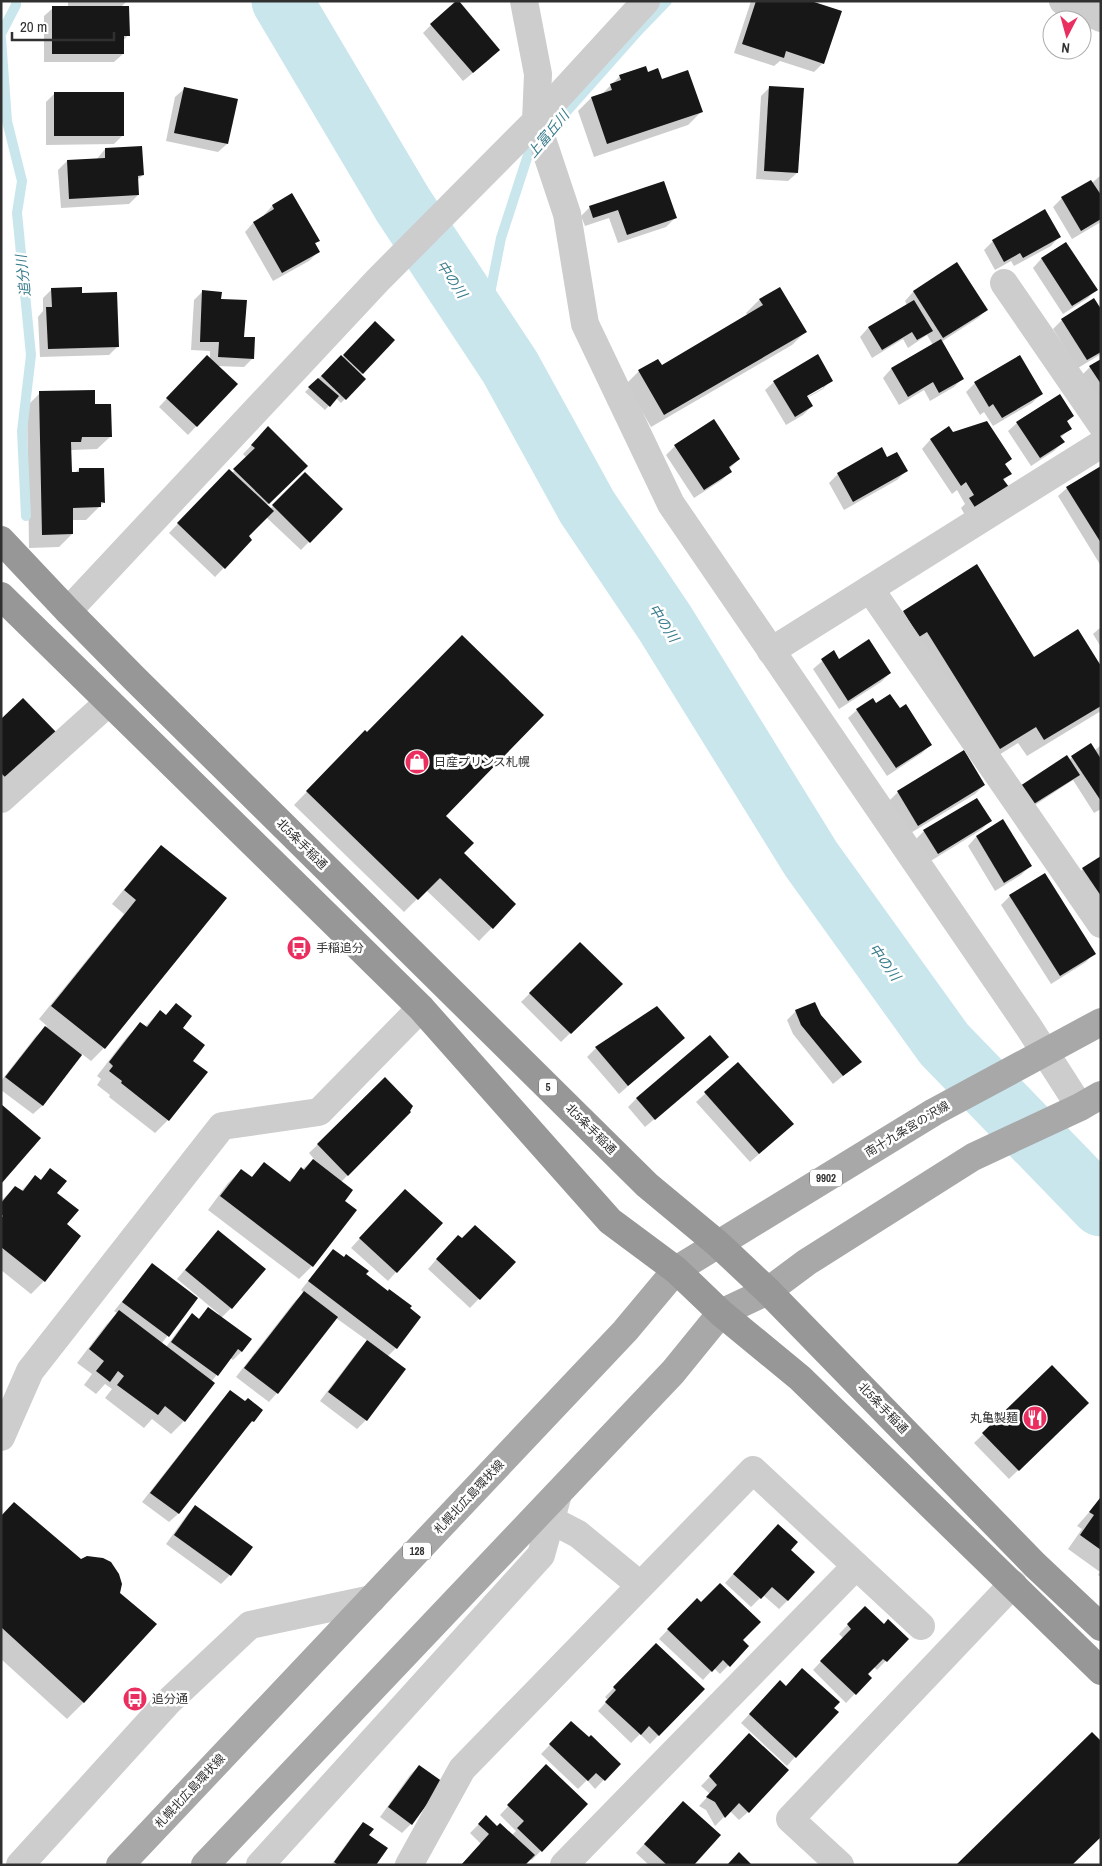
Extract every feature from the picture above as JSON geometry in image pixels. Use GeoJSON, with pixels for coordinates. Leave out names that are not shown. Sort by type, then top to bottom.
{"type":"FeatureCollection","features":[{"type":"Feature","properties":{"kind":"highway","name":"北5条手稲通"},"geometry":{"type":"LineString","coordinates":[[1,540],[68,611],[648,1185],[718,1244],[768,1290],[1035,1565],[1101,1627]]}},
{"type":"Feature","properties":{"kind":"highway"},"geometry":{"type":"LineString","coordinates":[[1,596],[421,1008],[610,1221],[676,1270],[721,1313],[800,1378],[1101,1671]]}},
{"type":"Feature","properties":{"kind":"main road","name":"南十九条宮の沢線"},"geometry":{"type":"LineString","coordinates":[[718,1244],[934,1112],[1101,1022]]}},
{"type":"Feature","properties":{"kind":"main road"},"geometry":{"type":"LineString","coordinates":[[205,1865],[673,1372],[721,1313],[768,1290],[807,1262],[973,1157],[1086,1103]]}},
{"type":"Feature","properties":{"kind":"main road","name":"札幌北広島環状線"},"geometry":{"type":"LineString","coordinates":[[120,1865],[625,1331],[676,1270],[718,1244]]}},
{"type":"Feature","properties":{"kind":"street"},"geometry":{"type":"LineString","coordinates":[[524,1],[538,74],[536,122],[567,214],[585,324],[671,504],[1044,1053],[1086,1103]]}},
{"type":"Feature","properties":{"kind":"street"},"geometry":{"type":"LineString","coordinates":[[68,611],[378,280],[536,122],[646,1]]}},
{"type":"Feature","properties":{"kind":"street"},"geometry":{"type":"LineString","coordinates":[[1063,1],[1101,18]]}},
{"type":"Feature","properties":{"kind":"street"},"geometry":{"type":"LineString","coordinates":[[1004,283],[1101,424]]}},
{"type":"Feature","properties":{"kind":"street"},"geometry":{"type":"LineString","coordinates":[[771,651],[1101,444]]}},
{"type":"Feature","properties":{"kind":"street"},"geometry":{"type":"LineString","coordinates":[[870,589],[1101,924]]}},
{"type":"Feature","properties":{"kind":"street"},"geometry":{"type":"LineString","coordinates":[[1,799],[109,702]]}},
{"type":"Feature","properties":{"kind":"street"},"geometry":{"type":"LineString","coordinates":[[1,1437],[30,1372],[222,1126],[319,1112],[421,1008]]}},
{"type":"Feature","properties":{"kind":"street"},"geometry":{"type":"LineString","coordinates":[[409,1865],[462,1769],[753,1470],[921,1626]]}},
{"type":"Feature","properties":{"kind":"street"},"geometry":{"type":"LineString","coordinates":[[260,1865],[541,1555],[558,1494]]}},
{"type":"Feature","properties":{"kind":"street"},"geometry":{"type":"LineString","coordinates":[[551,1520],[578,1534],[640,1585]]}},
{"type":"Feature","properties":{"kind":"street"},"geometry":{"type":"LineString","coordinates":[[564,1865],[856,1566]]}},
{"type":"Feature","properties":{"kind":"street"},"geometry":{"type":"LineString","coordinates":[[840,1865],[790,1819],[1013,1584]]}},
{"type":"Feature","properties":{"kind":"street"},"geometry":{"type":"LineString","coordinates":[[20,1865],[168,1702],[250,1625],[372,1598]]}},
{"type":"Feature","properties":{"kind":"building"},"geometry":{"type":"Polygon","coordinates":[[[456,1],[459,1],[500,50],[473,73],[430,24],[456,1]]]}},
{"type":"Feature","properties":{"kind":"building"},"geometry":{"type":"Polygon","coordinates":[[[756,1],[811,1],[842,11],[824,64],[786,51],[784,58],[742,44],[756,1]]]}},
{"type":"Feature","properties":{"kind":"building"},"geometry":{"type":"Polygon","coordinates":[[[52,6],[129,6],[130,36],[124,36],[124,54],[52,54],[52,6]]]}},
{"type":"Feature","properties":{"kind":"building"},"geometry":{"type":"Polygon","coordinates":[[[646,66],[648,72],[658,68],[662,79],[688,70],[703,112],[607,144],[591,97],[612,90],[610,84],[621,80],[619,75],[646,66]]]}},
{"type":"Feature","properties":{"kind":"building"},"geometry":{"type":"Polygon","coordinates":[[[769,86],[804,88],[798,173],[764,171],[769,86]]]}},
{"type":"Feature","properties":{"kind":"building"},"geometry":{"type":"Polygon","coordinates":[[[184,87],[238,99],[228,144],[174,133],[184,87]]]}},
{"type":"Feature","properties":{"kind":"building"},"geometry":{"type":"Polygon","coordinates":[[[54,92],[124,92],[124,136],[54,136],[54,92]]]}},
{"type":"Feature","properties":{"kind":"building"},"geometry":{"type":"Polygon","coordinates":[[[142,146],[144,175],[138,176],[139,195],[69,199],[67,160],[105,158],[105,148],[142,146]]]}},
{"type":"Feature","properties":{"kind":"building"},"geometry":{"type":"Polygon","coordinates":[[[1091,180],[1101,195],[1101,219],[1081,231],[1061,197],[1091,180]]]}},
{"type":"Feature","properties":{"kind":"building"},"geometry":{"type":"Polygon","coordinates":[[[664,181],[677,218],[627,235],[618,210],[593,218],[589,206],[664,181]]]}},
{"type":"Feature","properties":{"kind":"building"},"geometry":{"type":"Polygon","coordinates":[[[292,193],[320,241],[315,243],[320,252],[282,273],[253,222],[274,209],[272,205],[292,193]]]}},
{"type":"Feature","properties":{"kind":"building"},"geometry":{"type":"Polygon","coordinates":[[[1045,209],[1061,237],[1023,258],[1020,253],[1004,262],[992,240],[1045,209]]]}},
{"type":"Feature","properties":{"kind":"building"},"geometry":{"type":"Polygon","coordinates":[[[1066,242],[1098,290],[1072,306],[1041,258],[1066,242]]]}},
{"type":"Feature","properties":{"kind":"building"},"geometry":{"type":"Polygon","coordinates":[[[957,262],[988,310],[943,338],[913,291],[957,262]]]}},
{"type":"Feature","properties":{"kind":"building"},"geometry":{"type":"Polygon","coordinates":[[[82,287],[82,293],[117,292],[119,347],[48,349],[46,307],[52,307],[51,288],[82,287]]]}},
{"type":"Feature","properties":{"kind":"building"},"geometry":{"type":"Polygon","coordinates":[[[780,287],[807,332],[664,415],[638,370],[658,359],[662,365],[763,305],[759,299],[780,287]]]}},
{"type":"Feature","properties":{"kind":"building"},"geometry":{"type":"Polygon","coordinates":[[[202,290],[222,292],[221,299],[247,300],[244,337],[255,337],[254,359],[218,357],[219,342],[200,342],[202,290]]]}},
{"type":"Feature","properties":{"kind":"building"},"geometry":{"type":"Polygon","coordinates":[[[1094,298],[1101,309],[1101,352],[1087,360],[1061,319],[1094,298]]]}},
{"type":"Feature","properties":{"kind":"building"},"geometry":{"type":"Polygon","coordinates":[[[914,300],[933,331],[917,340],[912,332],[882,350],[868,327],[914,300]]]}},
{"type":"Feature","properties":{"kind":"building"},"geometry":{"type":"Polygon","coordinates":[[[375,321],[395,340],[363,374],[343,355],[375,321]]]}},
{"type":"Feature","properties":{"kind":"building"},"geometry":{"type":"Polygon","coordinates":[[[941,339],[964,379],[939,393],[933,382],[908,397],[891,368],[941,339]]]}},
{"type":"Feature","properties":{"kind":"building"},"geometry":{"type":"Polygon","coordinates":[[[818,354],[833,381],[807,396],[813,406],[795,417],[773,381],[818,354]]]}},
{"type":"Feature","properties":{"kind":"building"},"geometry":{"type":"Polygon","coordinates":[[[207,355],[238,384],[197,427],[166,398],[207,355]]]}},
{"type":"Feature","properties":{"kind":"building"},"geometry":{"type":"Polygon","coordinates":[[[341,355],[366,379],[346,400],[321,376],[341,355]]]}},
{"type":"Feature","properties":{"kind":"building"},"geometry":{"type":"Polygon","coordinates":[[[1020,355],[1043,394],[1002,418],[993,404],[989,407],[974,382],[1020,355]]]}},
{"type":"Feature","properties":{"kind":"building"},"geometry":{"type":"Polygon","coordinates":[[[1101,359],[1101,384],[1089,366],[1101,359]]]}},
{"type":"Feature","properties":{"kind":"building"},"geometry":{"type":"Polygon","coordinates":[[[318,378],[339,396],[330,407],[308,387],[318,378]]]}},
{"type":"Feature","properties":{"kind":"building"},"geometry":{"type":"Polygon","coordinates":[[[95,390],[95,404],[111,404],[112,437],[82,437],[81,442],[71,442],[72,472],[79,472],[79,468],[104,468],[105,503],[101,502],[101,507],[73,508],[73,534],[42,535],[39,391],[95,390]]]}},
{"type":"Feature","properties":{"kind":"building"},"geometry":{"type":"Polygon","coordinates":[[[1060,394],[1074,416],[1067,421],[1072,429],[1060,436],[1065,442],[1040,458],[1016,422],[1060,394]]]}},
{"type":"Feature","properties":{"kind":"building"},"geometry":{"type":"Polygon","coordinates":[[[714,419],[740,459],[729,467],[732,472],[704,490],[674,445],[714,419]]]}},
{"type":"Feature","properties":{"kind":"building"},"geometry":{"type":"Polygon","coordinates":[[[987,421],[1012,459],[1005,464],[1012,474],[1003,479],[1009,487],[976,509],[969,498],[974,495],[966,482],[961,486],[930,439],[949,426],[953,432],[987,421]]]}},
{"type":"Feature","properties":{"kind":"building"},"geometry":{"type":"Polygon","coordinates":[[[268,426],[308,466],[269,504],[233,469],[255,448],[251,445],[268,426]]]}},
{"type":"Feature","properties":{"kind":"building"},"geometry":{"type":"Polygon","coordinates":[[[882,447],[887,457],[897,452],[908,471],[853,502],[837,473],[882,447]]]}},
{"type":"Feature","properties":{"kind":"building"},"geometry":{"type":"Polygon","coordinates":[[[1101,466],[1101,543],[1066,487],[1101,466]]]}},
{"type":"Feature","properties":{"kind":"building"},"geometry":{"type":"Polygon","coordinates":[[[229,469],[274,511],[249,536],[252,540],[225,569],[177,523],[229,469]]]}},
{"type":"Feature","properties":{"kind":"building"},"geometry":{"type":"Polygon","coordinates":[[[305,472],[343,509],[310,543],[272,505],[305,472]]]}},
{"type":"Feature","properties":{"kind":"building"},"geometry":{"type":"Polygon","coordinates":[[[977,564],[1034,657],[1078,629],[1101,666],[1101,706],[1044,740],[1036,727],[1000,749],[927,632],[919,637],[903,611],[977,564]]]}},
{"type":"Feature","properties":{"kind":"building","name":"日産プリンス札幌"},"geometry":{"type":"Polygon","coordinates":[[[462,635],[544,715],[446,816],[474,843],[464,853],[516,904],[493,929],[440,878],[418,900],[306,791],[462,635]]]}},
{"type":"Feature","properties":{"kind":"building"},"geometry":{"type":"Polygon","coordinates":[[[869,639],[891,673],[848,701],[821,659],[834,650],[839,659],[869,639]]]}},
{"type":"Feature","properties":{"kind":"building"},"geometry":{"type":"Polygon","coordinates":[[[890,694],[900,708],[906,704],[932,745],[896,768],[856,709],[873,698],[876,703],[890,694]]]}},
{"type":"Feature","properties":{"kind":"building"},"geometry":{"type":"Polygon","coordinates":[[[23,698],[56,732],[8,780],[1,773],[1,719],[23,698]]]}},
{"type":"Feature","properties":{"kind":"building"},"geometry":{"type":"Polygon","coordinates":[[[1091,743],[1101,759],[1101,801],[1071,756],[1091,743]]]}},
{"type":"Feature","properties":{"kind":"building"},"geometry":{"type":"Polygon","coordinates":[[[964,750],[985,785],[918,826],[897,791],[964,750]]]}},
{"type":"Feature","properties":{"kind":"building"},"geometry":{"type":"Polygon","coordinates":[[[1067,755],[1080,775],[1029,807],[1017,788],[1067,755]]]}},
{"type":"Feature","properties":{"kind":"building"},"geometry":{"type":"Polygon","coordinates":[[[977,798],[992,821],[938,854],[923,830],[977,798]]]}},
{"type":"Feature","properties":{"kind":"building"},"geometry":{"type":"Polygon","coordinates":[[[1003,819],[1032,866],[1004,883],[976,836],[1003,819]]]}},
{"type":"Feature","properties":{"kind":"building"},"geometry":{"type":"Polygon","coordinates":[[[161,845],[227,898],[105,1049],[51,1006],[136,900],[124,890],[161,845]]]}},
{"type":"Feature","properties":{"kind":"building"},"geometry":{"type":"Polygon","coordinates":[[[1101,856],[1101,896],[1082,868],[1101,856]]]}},
{"type":"Feature","properties":{"kind":"building"},"geometry":{"type":"Polygon","coordinates":[[[1045,873],[1096,954],[1060,976],[1009,895],[1045,873]]]}},
{"type":"Feature","properties":{"kind":"building"},"geometry":{"type":"Polygon","coordinates":[[[580,942],[623,984],[571,1034],[529,993],[580,942]]]}},
{"type":"Feature","properties":{"kind":"building"},"geometry":{"type":"Polygon","coordinates":[[[815,1002],[821,1015],[862,1062],[843,1076],[801,1025],[795,1010],[815,1002]]]}},
{"type":"Feature","properties":{"kind":"building"},"geometry":{"type":"Polygon","coordinates":[[[176,1003],[192,1016],[183,1028],[205,1045],[193,1061],[208,1072],[169,1121],[121,1083],[122,1081],[109,1071],[113,1066],[109,1062],[140,1022],[147,1027],[160,1010],[166,1015],[176,1003]]]}},
{"type":"Feature","properties":{"kind":"building"},"geometry":{"type":"Polygon","coordinates":[[[657,1006],[685,1038],[628,1086],[595,1047],[657,1006]]]}},
{"type":"Feature","properties":{"kind":"building"},"geometry":{"type":"Polygon","coordinates":[[[45,1026],[82,1055],[43,1106],[5,1077],[45,1026]]]}},
{"type":"Feature","properties":{"kind":"building"},"geometry":{"type":"Polygon","coordinates":[[[710,1035],[729,1057],[655,1120],[636,1098],[710,1035]]]}},
{"type":"Feature","properties":{"kind":"building"},"geometry":{"type":"Polygon","coordinates":[[[738,1062],[794,1124],[759,1154],[704,1092],[738,1062]]]}},
{"type":"Feature","properties":{"kind":"building"},"geometry":{"type":"Polygon","coordinates":[[[385,1077],[413,1106],[411,1112],[348,1176],[317,1144],[385,1077]]]}},
{"type":"Feature","properties":{"kind":"building"},"geometry":{"type":"Polygon","coordinates":[[[1,1104],[41,1138],[1,1184],[1,1104]]]}},
{"type":"Feature","properties":{"kind":"building"},"geometry":{"type":"Polygon","coordinates":[[[313,1159],[353,1190],[345,1201],[357,1210],[313,1267],[220,1196],[241,1169],[252,1177],[264,1162],[290,1182],[301,1167],[304,1170],[313,1159]]]}},
{"type":"Feature","properties":{"kind":"building"},"geometry":{"type":"Polygon","coordinates":[[[50,1168],[67,1181],[57,1193],[79,1210],[67,1224],[81,1236],[45,1282],[1,1247],[1,1218],[3,1216],[1,1214],[1,1203],[15,1186],[23,1191],[35,1175],[41,1180],[50,1168]]]}},
{"type":"Feature","properties":{"kind":"building"},"geometry":{"type":"Polygon","coordinates":[[[405,1189],[443,1223],[397,1273],[359,1238],[405,1189]]]}},
{"type":"Feature","properties":{"kind":"building"},"geometry":{"type":"Polygon","coordinates":[[[475,1225],[516,1262],[480,1300],[436,1259],[458,1235],[462,1238],[475,1225]]]}},
{"type":"Feature","properties":{"kind":"building"},"geometry":{"type":"Polygon","coordinates":[[[218,1230],[266,1269],[232,1309],[185,1270],[218,1230]]]}},
{"type":"Feature","properties":{"kind":"building"},"geometry":{"type":"Polygon","coordinates":[[[333,1249],[344,1257],[346,1254],[369,1271],[366,1274],[412,1306],[410,1308],[421,1317],[397,1349],[308,1281],[333,1249]]]}},
{"type":"Feature","properties":{"kind":"building"},"geometry":{"type":"Polygon","coordinates":[[[152,1263],[198,1298],[169,1337],[122,1302],[152,1263]]]}},
{"type":"Feature","properties":{"kind":"building"},"geometry":{"type":"Polygon","coordinates":[[[304,1291],[338,1317],[278,1394],[244,1368],[304,1291]]]}},
{"type":"Feature","properties":{"kind":"building"},"geometry":{"type":"Polygon","coordinates":[[[208,1307],[252,1339],[242,1352],[238,1349],[218,1376],[171,1342],[192,1313],[199,1319],[208,1307]]]}},
{"type":"Feature","properties":{"kind":"building"},"geometry":{"type":"Polygon","coordinates":[[[119,1310],[215,1383],[185,1422],[165,1406],[158,1415],[117,1385],[124,1376],[118,1371],[110,1382],[96,1371],[104,1361],[89,1349],[119,1310]]]}},
{"type":"Feature","properties":{"kind":"building"},"geometry":{"type":"Polygon","coordinates":[[[367,1340],[406,1369],[367,1421],[328,1392],[367,1340]]]}},
{"type":"Feature","properties":{"kind":"building","name":"丸亀製麺"},"geometry":{"type":"Polygon","coordinates":[[[1052,1365],[1089,1403],[1019,1471],[982,1433],[1052,1365]]]}},
{"type":"Feature","properties":{"kind":"building"},"geometry":{"type":"Polygon","coordinates":[[[230,1390],[245,1401],[248,1398],[263,1410],[254,1422],[252,1421],[179,1514],[150,1493],[230,1390]]]}},
{"type":"Feature","properties":{"kind":"building"},"geometry":{"type":"Polygon","coordinates":[[[1100,1498],[1101,1550],[1080,1535],[1094,1515],[1089,1512],[1100,1498]]]}},
{"type":"Feature","properties":{"kind":"building"},"geometry":{"type":"Polygon","coordinates":[[[14,1502],[81,1559],[87,1556],[103,1558],[111,1562],[119,1574],[122,1584],[120,1593],[157,1624],[84,1703],[1,1627],[1,1516],[14,1502]]]}},
{"type":"Feature","properties":{"kind":"building"},"geometry":{"type":"Polygon","coordinates":[[[195,1505],[253,1547],[231,1576],[174,1535],[195,1505]]]}},
{"type":"Feature","properties":{"kind":"building"},"geometry":{"type":"Polygon","coordinates":[[[778,1524],[798,1542],[791,1550],[815,1572],[788,1601],[772,1587],[761,1599],[733,1574],[778,1524]]]}},
{"type":"Feature","properties":{"kind":"building"},"geometry":{"type":"Polygon","coordinates":[[[720,1583],[761,1622],[743,1640],[749,1646],[730,1667],[723,1660],[712,1672],[667,1629],[697,1598],[701,1602],[720,1583]]]}},
{"type":"Feature","properties":{"kind":"building"},"geometry":{"type":"Polygon","coordinates":[[[865,1606],[884,1624],[888,1619],[909,1639],[887,1662],[883,1659],[868,1674],[872,1678],[856,1695],[820,1661],[851,1629],[847,1624],[865,1606]]]}},
{"type":"Feature","properties":{"kind":"building"},"geometry":{"type":"Polygon","coordinates":[[[656,1643],[705,1689],[659,1736],[649,1726],[641,1735],[605,1702],[616,1690],[613,1687],[656,1643]]]}},
{"type":"Feature","properties":{"kind":"building"},"geometry":{"type":"Polygon","coordinates":[[[802,1668],[840,1702],[834,1708],[839,1712],[796,1758],[749,1714],[780,1680],[786,1686],[802,1668]]]}},
{"type":"Feature","properties":{"kind":"building"},"geometry":{"type":"Polygon","coordinates":[[[571,1721],[589,1737],[591,1735],[621,1764],[605,1781],[596,1773],[588,1781],[549,1744],[571,1721]]]}},
{"type":"Feature","properties":{"kind":"building"},"geometry":{"type":"Polygon","coordinates":[[[1092,1732],[1101,1741],[1101,1837],[1072,1865],[956,1865],[1092,1732]]]}},
{"type":"Feature","properties":{"kind":"building"},"geometry":{"type":"Polygon","coordinates":[[[749,1733],[789,1770],[749,1813],[739,1803],[725,1818],[715,1802],[706,1797],[717,1785],[709,1776],[749,1733]]]}},
{"type":"Feature","properties":{"kind":"building"},"geometry":{"type":"Polygon","coordinates":[[[546,1764],[588,1804],[542,1852],[517,1828],[524,1821],[507,1805],[546,1764]]]}},
{"type":"Feature","properties":{"kind":"building"},"geometry":{"type":"Polygon","coordinates":[[[419,1765],[443,1782],[412,1825],[388,1807],[419,1765]]]}},
{"type":"Feature","properties":{"kind":"building"},"geometry":{"type":"Polygon","coordinates":[[[683,1801],[721,1835],[694,1865],[667,1865],[644,1844],[683,1801]]]}},
{"type":"Feature","properties":{"kind":"building"},"geometry":{"type":"Polygon","coordinates":[[[486,1815],[497,1826],[500,1823],[535,1855],[525,1865],[461,1865],[489,1834],[478,1824],[486,1815]]]}},
{"type":"Feature","properties":{"kind":"building"},"geometry":{"type":"Polygon","coordinates":[[[363,1822],[374,1829],[369,1835],[388,1848],[376,1865],[338,1865],[334,1862],[363,1822]]]}},
{"type":"Feature","properties":{"kind":"building"},"geometry":{"type":"Polygon","coordinates":[[[739,1852],[752,1865],[727,1865],[739,1852]]]}},
{"type":"Feature","properties":{"kind":"waterway","name":"追分川"},"geometry":{"type":"LineString","coordinates":[[1,34],[16,5],[16,1]]}},
{"type":"Feature","properties":{"kind":"waterway","name":"中の川"},"geometry":{"type":"LineString","coordinates":[[282,1],[403,205],[510,367],[587,507],[665,623],[811,859],[944,1044],[1101,1206]]}},
{"type":"Feature","properties":{"kind":"waterway","name":"上富丘川"},"geometry":{"type":"LineString","coordinates":[[483,329],[501,238],[528,155],[667,1]]}},
{"type":"Feature","properties":{"kind":"waterway","name":"追分川"},"geometry":{"type":"LineString","coordinates":[[1,38],[7,121],[22,181],[17,213],[31,355],[22,431],[26,516]]}},
{"type":"Feature","properties":{"kind":"place","name":"日産プリンス札幌"},"geometry":{"type":"Point","coordinates":[417,762]}},
{"type":"Feature","properties":{"kind":"place","name":"手稲追分"},"geometry":{"type":"Point","coordinates":[299,948]}},
{"type":"Feature","properties":{"kind":"place","name":"丸亀製麺"},"geometry":{"type":"Point","coordinates":[1035,1418]}},
{"type":"Feature","properties":{"kind":"place","name":"追分通"},"geometry":{"type":"Point","coordinates":[135,1699]}}]}
